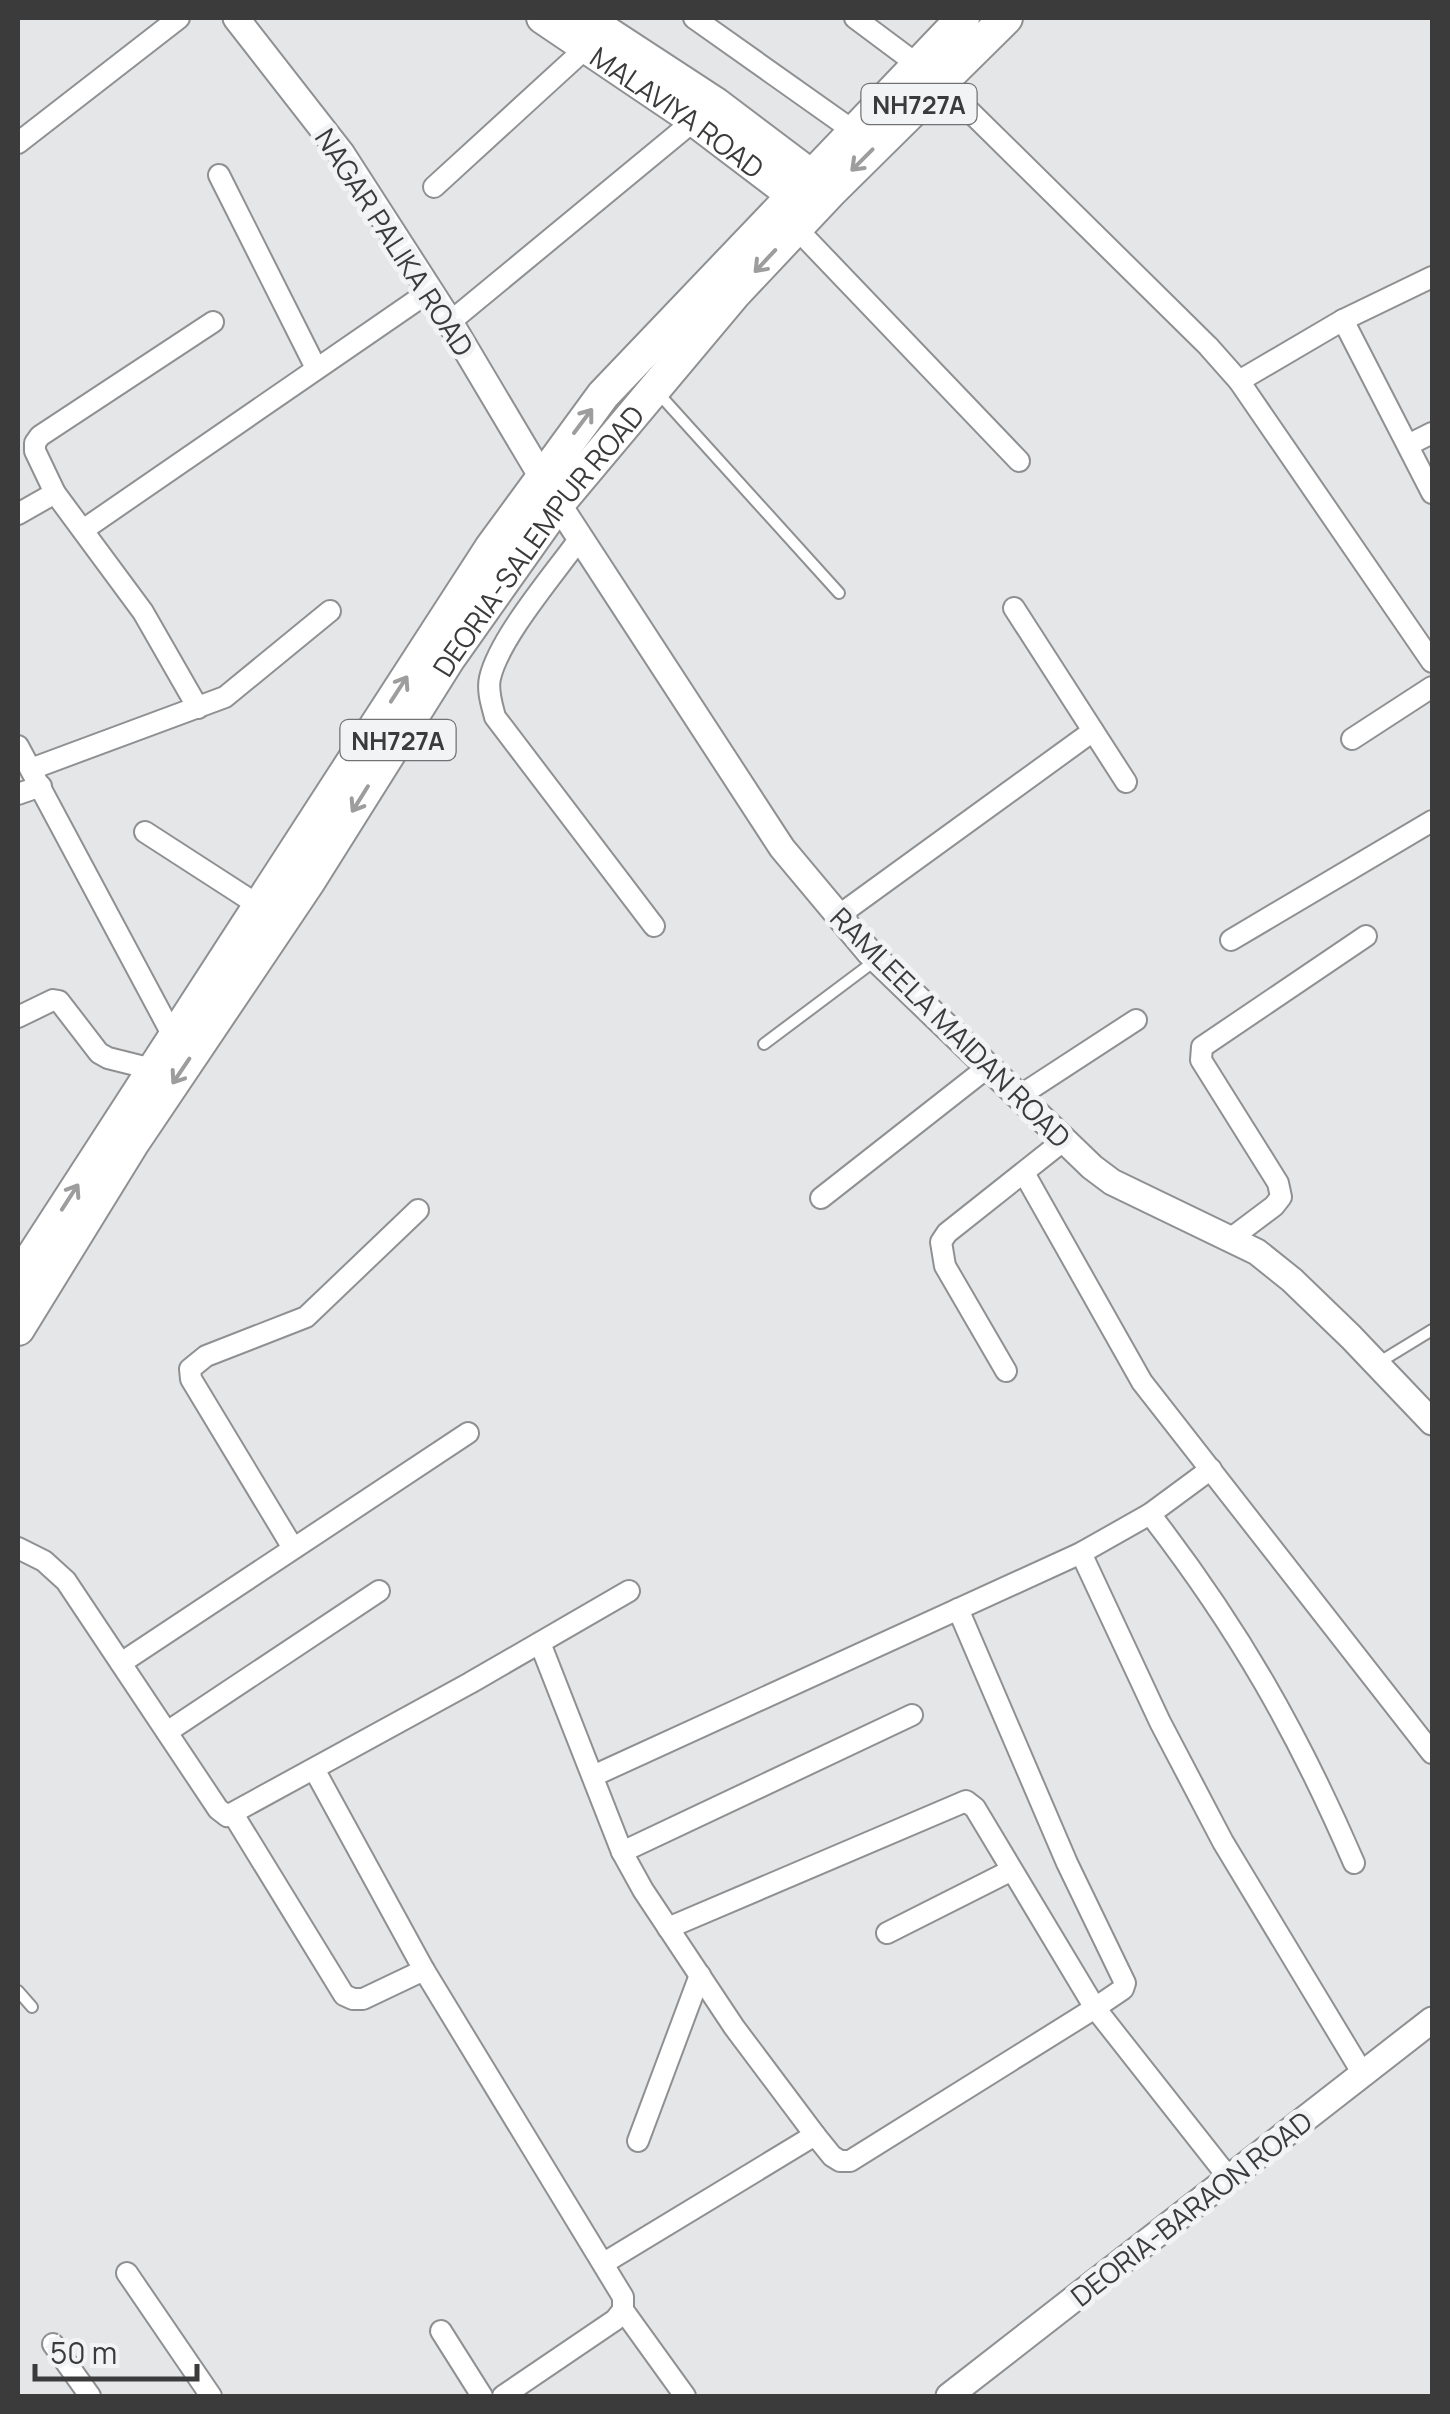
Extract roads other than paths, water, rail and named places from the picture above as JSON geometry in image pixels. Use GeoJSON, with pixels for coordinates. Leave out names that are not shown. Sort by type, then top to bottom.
{"type":"FeatureCollection","features":[{"type":"Feature","properties":{"kind":"highway","name":"DEORIA-SALEMPUR ROAD"},"geometry":{"type":"LineString","coordinates":[[18,1329],[132,1144],[309,880],[449,658],[603,395],[809,200],[930,74],[963,18]]}},
{"type":"Feature","properties":{"kind":"highway","name":"DEORIA-SALEMPUR ROAD"},"geometry":{"type":"LineString","coordinates":[[20,1269],[480,564],[654,389],[809,200],[855,132],[1006,18]]}},
{"type":"Feature","properties":{"kind":"main road","name":"MALAVIYA ROAD"},"geometry":{"type":"LineString","coordinates":[[542,18],[586,33],[705,112],[809,200]]}},
{"type":"Feature","properties":{"kind":"street"},"geometry":{"type":"LineString","coordinates":[[18,143],[179,18]]}},
{"type":"Feature","properties":{"kind":"street","name":"NAGAR PALIKA ROAD"},"geometry":{"type":"LineString","coordinates":[[236,18],[342,154],[450,322],[550,490]]}},
{"type":"Feature","properties":{"kind":"street"},"geometry":{"type":"LineString","coordinates":[[694,18],[855,132]]}},
{"type":"Feature","properties":{"kind":"street"},"geometry":{"type":"LineString","coordinates":[[855,18],[930,74],[1208,346],[1239,381],[1432,662]]}},
{"type":"Feature","properties":{"kind":"street"},"geometry":{"type":"LineString","coordinates":[[434,187],[586,33]]}},
{"type":"Feature","properties":{"kind":"street"},"geometry":{"type":"LineString","coordinates":[[450,322],[705,112]]}},
{"type":"Feature","properties":{"kind":"street"},"geometry":{"type":"LineString","coordinates":[[219,176],[316,368]]}},
{"type":"Feature","properties":{"kind":"street"},"geometry":{"type":"LineString","coordinates":[[809,200],[1019,460]]}},
{"type":"Feature","properties":{"kind":"street"},"geometry":{"type":"LineString","coordinates":[[1239,381],[1343,320],[1432,277]]}},
{"type":"Feature","properties":{"kind":"street"},"geometry":{"type":"LineString","coordinates":[[82,530],[430,291]]}},
{"type":"Feature","properties":{"kind":"street"},"geometry":{"type":"LineString","coordinates":[[1343,320],[1432,493]]}},
{"type":"Feature","properties":{"kind":"street"},"geometry":{"type":"LineString","coordinates":[[198,708],[142,612],[55,493],[34,451],[40,436],[214,322]]}},
{"type":"Feature","properties":{"kind":"street"},"geometry":{"type":"LineString","coordinates":[[1408,445],[1432,433]]}},
{"type":"Feature","properties":{"kind":"street","name":"RAMLEELA MAIDAN ROAD"},"geometry":{"type":"LineString","coordinates":[[550,490],[782,848],[877,960],[1063,1141],[1112,1182],[1257,1252],[1292,1280],[1432,1422]]}},
{"type":"Feature","properties":{"kind":"street"},"geometry":{"type":"LineString","coordinates":[[18,514],[55,493]]}},
{"type":"Feature","properties":{"kind":"street"},"geometry":{"type":"LineString","coordinates":[[580,538],[507,641],[490,679],[490,701],[495,717],[654,926]]}},
{"type":"Feature","properties":{"kind":"street"},"geometry":{"type":"LineString","coordinates":[[1014,608],[1126,782]]}},
{"type":"Feature","properties":{"kind":"street"},"geometry":{"type":"LineString","coordinates":[[18,794],[36,778],[243,685],[330,611]]}},
{"type":"Feature","properties":{"kind":"street"},"geometry":{"type":"LineString","coordinates":[[1352,740],[1432,688]]}},
{"type":"Feature","properties":{"kind":"street"},"geometry":{"type":"LineString","coordinates":[[838,916],[1092,731]]}},
{"type":"Feature","properties":{"kind":"street"},"geometry":{"type":"LineString","coordinates":[[18,746],[173,1036]]}},
{"type":"Feature","properties":{"kind":"street"},"geometry":{"type":"LineString","coordinates":[[1230,940],[1432,821]]}},
{"type":"Feature","properties":{"kind":"street"},"geometry":{"type":"LineString","coordinates":[[145,832],[258,905]]}},
{"type":"Feature","properties":{"kind":"street"},"geometry":{"type":"LineString","coordinates":[[1230,1239],[1281,1197],[1278,1183],[1201,1060],[1202,1047],[1366,936]]}},
{"type":"Feature","properties":{"kind":"street"},"geometry":{"type":"LineString","coordinates":[[18,1018],[53,1000],[99,1053],[152,1068]]}},
{"type":"Feature","properties":{"kind":"street"},"geometry":{"type":"LineString","coordinates":[[1018,1097],[1136,1020]]}},
{"type":"Feature","properties":{"kind":"street"},"geometry":{"type":"LineString","coordinates":[[821,1198],[988,1067]]}},
{"type":"Feature","properties":{"kind":"street"},"geometry":{"type":"LineString","coordinates":[[1006,1371],[945,1266],[941,1242],[947,1232],[1063,1141]]}},
{"type":"Feature","properties":{"kind":"street"},"geometry":{"type":"LineString","coordinates":[[1024,1173],[1142,1382],[1432,1753]]}},
{"type":"Feature","properties":{"kind":"street"},"geometry":{"type":"LineString","coordinates":[[293,1548],[191,1379],[190,1369],[206,1356],[306,1317],[418,1210]]}},
{"type":"Feature","properties":{"kind":"street"},"geometry":{"type":"LineString","coordinates":[[122,1663],[468,1433]]}},
{"type":"Feature","properties":{"kind":"street"},"geometry":{"type":"LineString","coordinates":[[594,1776],[1081,1553],[1150,1514],[1212,1469]]}},
{"type":"Feature","properties":{"kind":"street"},"geometry":{"type":"LineString","coordinates":[[1150,1514],[1199,1578],[1261,1674],[1322,1788],[1354,1864]]}},
{"type":"Feature","properties":{"kind":"street"},"geometry":{"type":"LineString","coordinates":[[18,1548],[56,1571],[222,1814],[233,1814],[314,1770],[629,1591]]}},
{"type":"Feature","properties":{"kind":"street"},"geometry":{"type":"LineString","coordinates":[[1081,1553],[1160,1722],[1223,1842],[1363,2074]]}},
{"type":"Feature","properties":{"kind":"street"},"geometry":{"type":"LineString","coordinates":[[167,1732],[379,1591]]}},
{"type":"Feature","properties":{"kind":"street"},"geometry":{"type":"LineString","coordinates":[[540,1643],[622,1852],[700,1975],[816,2135],[832,2156],[850,2161],[1122,1989],[1123,1976],[1067,1863],[958,1609]]}},
{"type":"Feature","properties":{"kind":"street"},"geometry":{"type":"LineString","coordinates":[[622,1852],[912,1715]]}},
{"type":"Feature","properties":{"kind":"street"},"geometry":{"type":"LineString","coordinates":[[314,1770],[424,1970],[623,2297],[623,2310],[616,2320],[503,2396]]}},
{"type":"Feature","properties":{"kind":"street"},"geometry":{"type":"LineString","coordinates":[[668,1928],[966,1801],[975,1808],[1095,2008],[1229,2178]]}},
{"type":"Feature","properties":{"kind":"street"},"geometry":{"type":"LineString","coordinates":[[233,1814],[344,1994],[362,1999],[424,1970]]}},
{"type":"Feature","properties":{"kind":"street"},"geometry":{"type":"LineString","coordinates":[[887,1933],[1010,1871]]}},
{"type":"Feature","properties":{"kind":"street"},"geometry":{"type":"LineString","coordinates":[[638,2140],[700,1975]]}},
{"type":"Feature","properties":{"kind":"street","name":"DEORIA-BARAON ROAD"},"geometry":{"type":"LineString","coordinates":[[949,2396],[1432,2020]]}},
{"type":"Feature","properties":{"kind":"street"},"geometry":{"type":"LineString","coordinates":[[604,2264],[816,2135]]}},
{"type":"Feature","properties":{"kind":"street"},"geometry":{"type":"LineString","coordinates":[[127,2272],[211,2396]]}},
{"type":"Feature","properties":{"kind":"street"},"geometry":{"type":"LineString","coordinates":[[623,2310],[685,2396]]}},
{"type":"Feature","properties":{"kind":"street"},"geometry":{"type":"LineString","coordinates":[[441,2332],[482,2396]]}},
{"type":"Feature","properties":{"kind":"street"},"geometry":{"type":"LineString","coordinates":[[54,2344],[90,2396]]}},
{"type":"Feature","properties":{"kind":"lane"},"geometry":{"type":"LineString","coordinates":[[654,389],[840,593]]}},
{"type":"Feature","properties":{"kind":"lane"},"geometry":{"type":"LineString","coordinates":[[764,1044],[877,960]]}},
{"type":"Feature","properties":{"kind":"lane"},"geometry":{"type":"LineString","coordinates":[[1377,1364],[1432,1330]]}},
{"type":"Feature","properties":{"kind":"lane"},"geometry":{"type":"LineString","coordinates":[[18,1991],[32,2007]]}}]}
